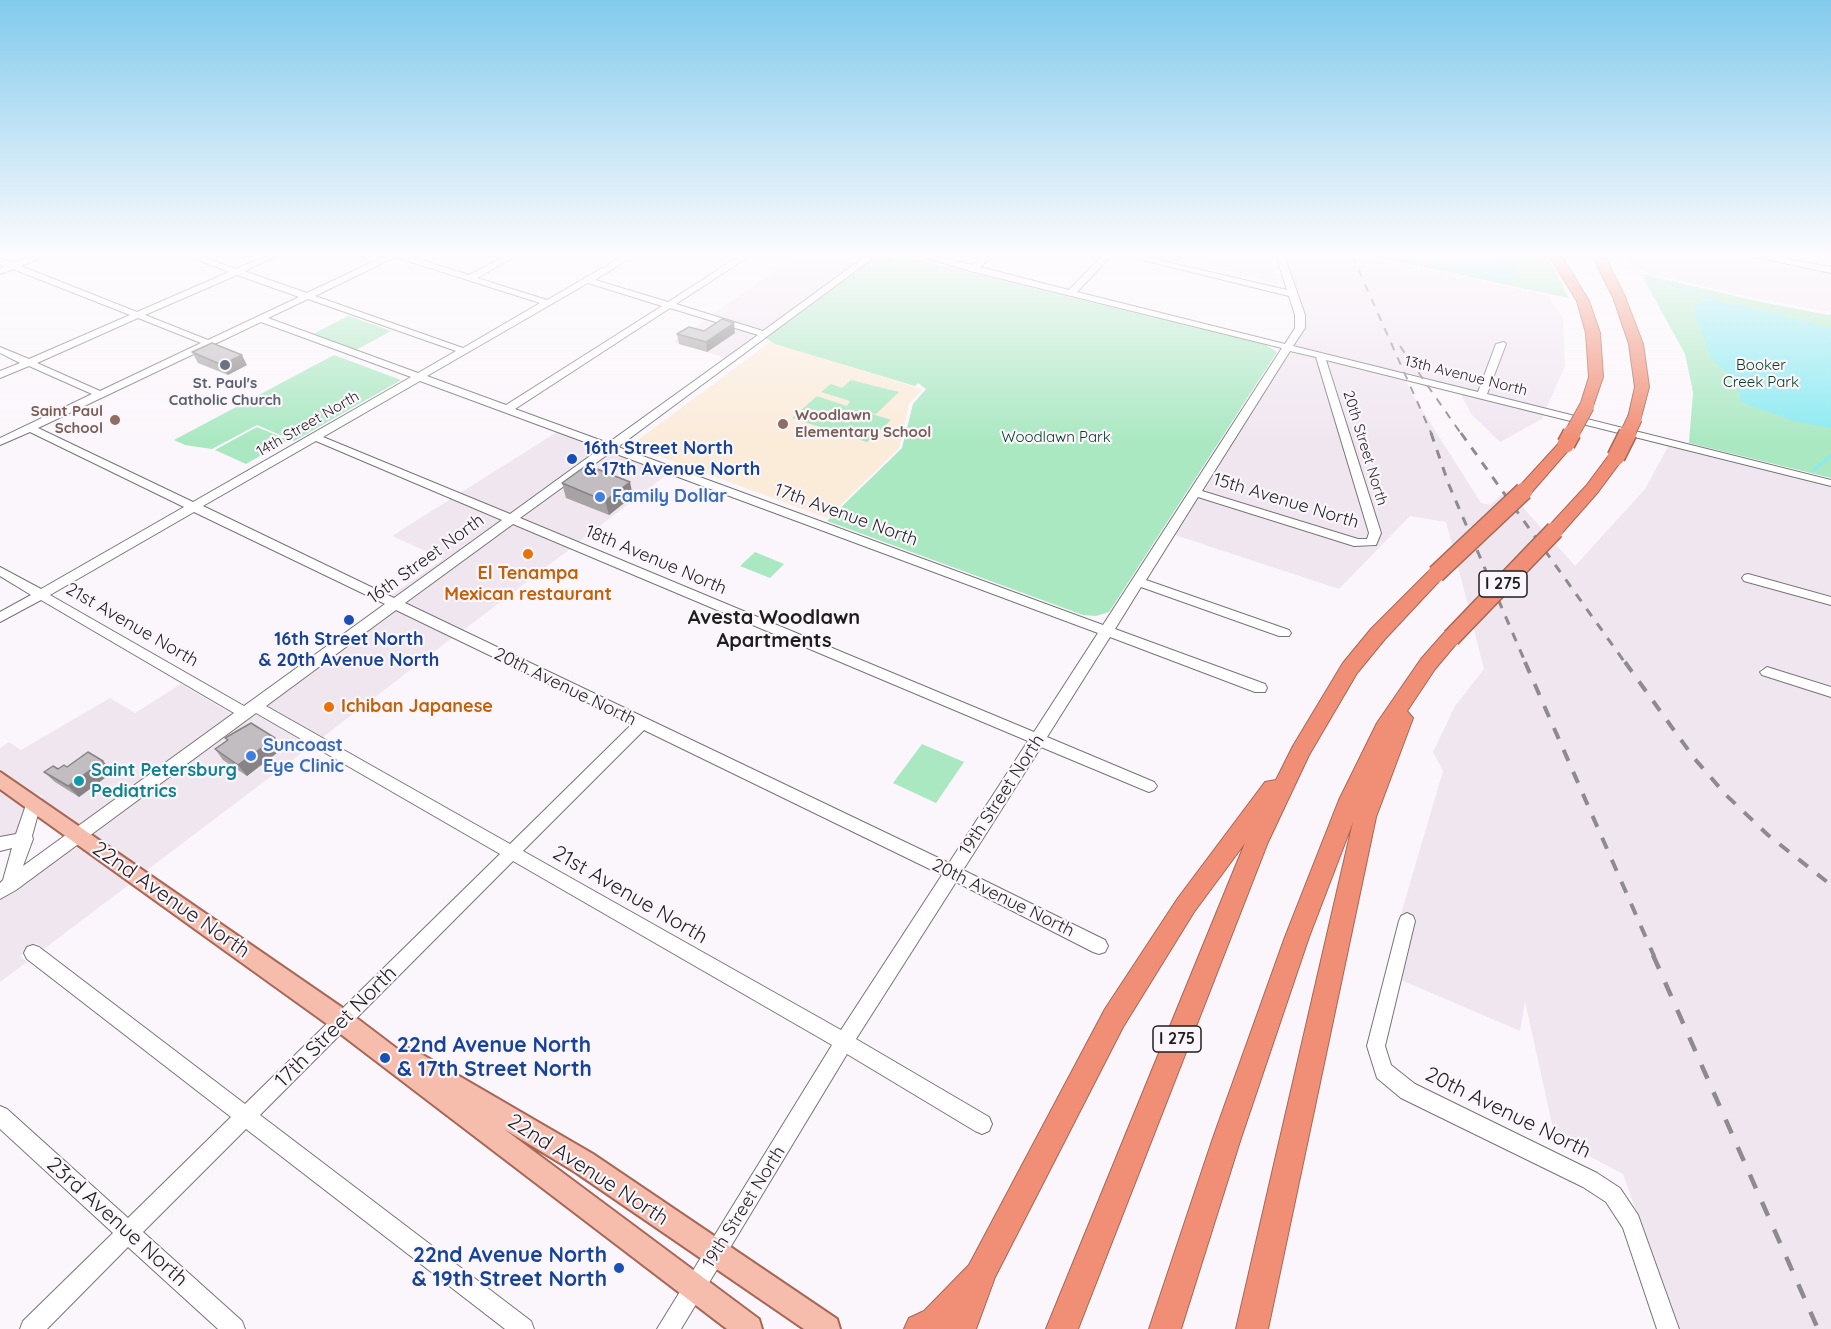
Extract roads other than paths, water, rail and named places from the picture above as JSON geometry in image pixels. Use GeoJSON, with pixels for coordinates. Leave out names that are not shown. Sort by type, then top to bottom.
{"type":"FeatureCollection","features":[{"type":"Feature","properties":{"kind":"highway","name":"I 275"},"geometry":{"type":"LineString","coordinates":[[1062,1329],[1257,842],[1299,752],[1350,668],[1378,634],[1436,574],[1524,491],[1566,444],[1587,406],[1596,377],[1593,333],[1587,317]]}},
{"type":"Feature","properties":{"kind":"highway","name":"I 275"},"geometry":{"type":"LineString","coordinates":[[1165,1329],[1227,1138],[1325,864],[1365,765],[1384,729],[1428,664],[1450,638],[1555,530],[1616,458],[1635,418],[1642,387],[1636,344],[1626,317]]}},
{"type":"Feature","properties":{"kind":"highway"},"geometry":{"type":"LineString","coordinates":[[1252,1329],[1365,817],[1396,733],[1428,664]]}},
{"type":"Feature","properties":{"kind":"highway"},"geometry":{"type":"LineString","coordinates":[[960,1329],[984,1269],[1114,1018],[1148,961],[1186,905],[1299,752]]}},
{"type":"Feature","properties":{"kind":"highway"},"geometry":{"type":"LineString","coordinates":[[920,1329],[935,1322],[984,1269]]}},
{"type":"Feature","properties":{"kind":"main road","name":"22nd Avenue North"},"geometry":{"type":"LineString","coordinates":[[0,779],[342,1021],[749,1329]]}},
{"type":"Feature","properties":{"kind":"main road","name":"22nd Avenue North"},"geometry":{"type":"LineString","coordinates":[[342,1021],[584,1163],[827,1329]]}},
{"type":"Feature","properties":{"kind":"street"},"geometry":{"type":"LineString","coordinates":[[0,375],[133,317]]}},
{"type":"Feature","properties":{"kind":"street"},"geometry":{"type":"LineString","coordinates":[[143,317],[209,343]]}},
{"type":"Feature","properties":{"kind":"street"},"geometry":{"type":"LineString","coordinates":[[367,317],[464,351]]}},
{"type":"Feature","properties":{"kind":"street","name":"14th Street North"},"geometry":{"type":"LineString","coordinates":[[0,618],[523,317]]}},
{"type":"Feature","properties":{"kind":"street"},"geometry":{"type":"LineString","coordinates":[[507,410],[651,317]]}},
{"type":"Feature","properties":{"kind":"street"},"geometry":{"type":"LineString","coordinates":[[709,317],[765,334]]}},
{"type":"Feature","properties":{"kind":"street","name":"16th Street North"},"geometry":{"type":"LineString","coordinates":[[5,889],[788,317]]}},
{"type":"Feature","properties":{"kind":"street","name":"13th Avenue North"},"geometry":{"type":"LineString","coordinates":[[1168,317],[1831,483]]}},
{"type":"Feature","properties":{"kind":"street","name":"19th Street North"},"geometry":{"type":"LineString","coordinates":[[668,1329],[844,1042],[1288,347],[1301,322],[1300,317]]}},
{"type":"Feature","properties":{"kind":"street"},"geometry":{"type":"LineString","coordinates":[[0,442],[260,318]]}},
{"type":"Feature","properties":{"kind":"street","name":"17th Avenue North"},"geometry":{"type":"LineString","coordinates":[[260,318],[1260,688]]}},
{"type":"Feature","properties":{"kind":"street"},"geometry":{"type":"LineString","coordinates":[[1481,396],[1501,344]]}},
{"type":"Feature","properties":{"kind":"street"},"geometry":{"type":"LineString","coordinates":[[0,350],[100,394]]}},
{"type":"Feature","properties":{"kind":"street","name":"20th Street North"},"geometry":{"type":"LineString","coordinates":[[1320,356],[1375,533],[1372,542],[1366,544]]}},
{"type":"Feature","properties":{"kind":"street","name":"20th Avenue North"},"geometry":{"type":"LineString","coordinates":[[30,428],[952,872],[1099,946]]}},
{"type":"Feature","properties":{"kind":"street","name":"18th Avenue North"},"geometry":{"type":"LineString","coordinates":[[315,437],[1149,786]]}},
{"type":"Feature","properties":{"kind":"street","name":"15th Avenue North"},"geometry":{"type":"LineString","coordinates":[[1196,493],[1366,544]]}},
{"type":"Feature","properties":{"kind":"street","name":"21st Avenue North"},"geometry":{"type":"LineString","coordinates":[[0,571],[512,854],[844,1042],[982,1124]]}},
{"type":"Feature","properties":{"kind":"street"},"geometry":{"type":"LineString","coordinates":[[1748,578],[1831,601]]}},
{"type":"Feature","properties":{"kind":"street"},"geometry":{"type":"LineString","coordinates":[[1140,582],[1284,633]]}},
{"type":"Feature","properties":{"kind":"street"},"geometry":{"type":"LineString","coordinates":[[1767,672],[1831,692]]}},
{"type":"Feature","properties":{"kind":"street","name":"17th Street North"},"geometry":{"type":"LineString","coordinates":[[31,1329],[641,724]]}},
{"type":"Feature","properties":{"kind":"street"},"geometry":{"type":"LineString","coordinates":[[5,889],[25,839],[33,803]]}},
{"type":"Feature","properties":{"kind":"street"},"geometry":{"type":"LineString","coordinates":[[0,844],[25,839]]}},
{"type":"Feature","properties":{"kind":"street","name":"20th Avenue North"},"geometry":{"type":"LineString","coordinates":[[1407,921],[1376,1046],[1384,1071],[1408,1091],[1590,1180],[1613,1195],[1631,1222],[1668,1329]]}},
{"type":"Feature","properties":{"kind":"street"},"geometry":{"type":"LineString","coordinates":[[33,952],[523,1329]]}},
{"type":"Feature","properties":{"kind":"street","name":"23rd Avenue North"},"geometry":{"type":"LineString","coordinates":[[0,1116],[234,1329]]}},
{"type":"Feature","properties":{"kind":"water"},"geometry":{"type":"Polygon","coordinates":[[[1697,317],[1787,317],[1831,328],[1831,428],[1794,421],[1741,402],[1738,383],[1711,358],[1697,317]]]}},
{"type":"Feature","properties":{"kind":"waterway"},"geometry":{"type":"LineString","coordinates":[[1813,470],[1831,456]]}},
{"type":"Feature","properties":{"kind":"railway"},"geometry":{"type":"LineString","coordinates":[[1380,317],[1432,435]]}},
{"type":"Feature","properties":{"kind":"railway"},"geometry":{"type":"LineString","coordinates":[[1400,346],[1462,435]]}},
{"type":"Feature","properties":{"kind":"railway"},"geometry":{"type":"LineString","coordinates":[[1431,433],[1449,485],[1526,664]]}},
{"type":"Feature","properties":{"kind":"railway"},"geometry":{"type":"LineString","coordinates":[[1461,433],[1626,664]]}},
{"type":"Feature","properties":{"kind":"railway"},"geometry":{"type":"LineString","coordinates":[[1525,662],[1654,956]]}},
{"type":"Feature","properties":{"kind":"railway"},"geometry":{"type":"LineString","coordinates":[[1625,662],[1694,758],[1726,795],[1768,835],[1831,885]]}},
{"type":"Feature","properties":{"kind":"railway"},"geometry":{"type":"LineString","coordinates":[[1653,955],[1818,1329]]}},
{"type":"Feature","properties":{"kind":"place","name":"St. Paul's Catholic Church"},"geometry":{"type":"Point","coordinates":[225,365]}},
{"type":"Feature","properties":{"kind":"place","name":"Saint Paul School"},"geometry":{"type":"Point","coordinates":[115,420]}},
{"type":"Feature","properties":{"kind":"place","name":"Woodlawn Elementary School"},"geometry":{"type":"Point","coordinates":[783,424]}},
{"type":"Feature","properties":{"kind":"place","name":"16th Street North & 17th Avenue North"},"geometry":{"type":"Point","coordinates":[572,459]}},
{"type":"Feature","properties":{"kind":"place","name":"Family Dollar"},"geometry":{"type":"Point","coordinates":[600,497]}},
{"type":"Feature","properties":{"kind":"place","name":"El Tenampa Mexican restaurant"},"geometry":{"type":"Point","coordinates":[528,554]}},
{"type":"Feature","properties":{"kind":"place","name":"16th Street North & 20th Avenue North"},"geometry":{"type":"Point","coordinates":[349,620]}},
{"type":"Feature","properties":{"kind":"place","name":"Ichiban Japanese"},"geometry":{"type":"Point","coordinates":[329,707]}},
{"type":"Feature","properties":{"kind":"place","name":"Suncoast Eye Clinic"},"geometry":{"type":"Point","coordinates":[251,756]}},
{"type":"Feature","properties":{"kind":"place","name":"Saint Petersburg Pediatrics"},"geometry":{"type":"Point","coordinates":[79,781]}},
{"type":"Feature","properties":{"kind":"place","name":"22nd Avenue North & 17th Street North"},"geometry":{"type":"Point","coordinates":[385,1058]}},
{"type":"Feature","properties":{"kind":"place","name":"22nd Avenue North & 19th Street North"},"geometry":{"type":"Point","coordinates":[619,1268]}},
{"type":"Feature","properties":{"kind":"district","name":"Avesta Woodlawn Apartments"},"geometry":{"type":"Point","coordinates":[774,630]}},
{"type":"Feature","properties":{"kind":"park label","name":"Booker Creek Park"},"geometry":{"type":"Point","coordinates":[1761,374]}},
{"type":"Feature","properties":{"kind":"park label","name":"Woodlawn Park"},"geometry":{"type":"Point","coordinates":[1056,437]}}]}
